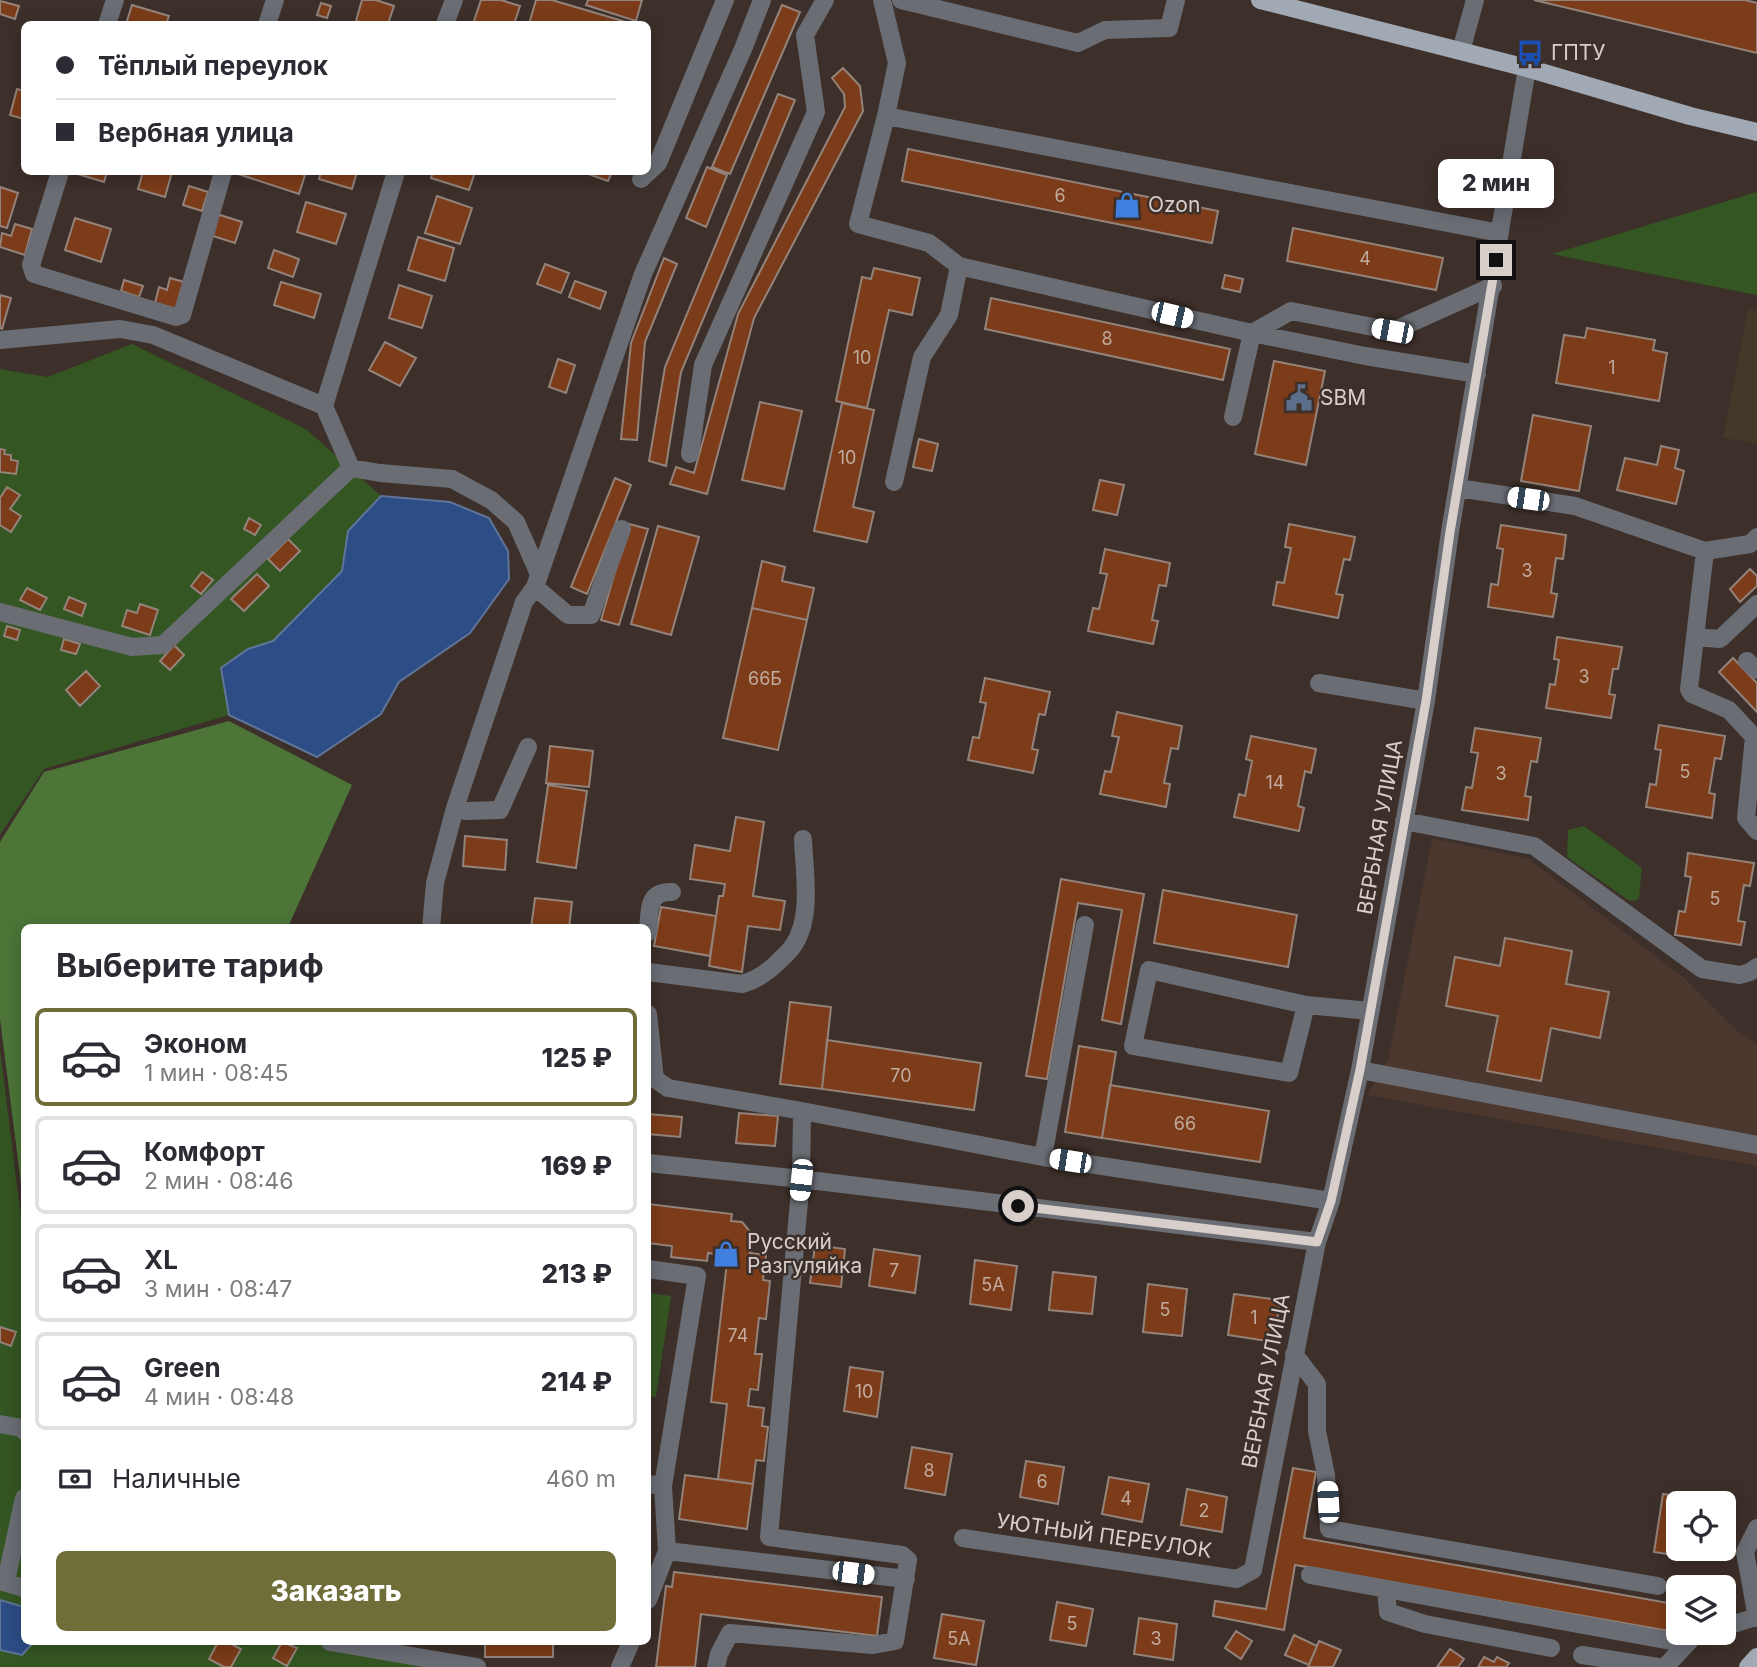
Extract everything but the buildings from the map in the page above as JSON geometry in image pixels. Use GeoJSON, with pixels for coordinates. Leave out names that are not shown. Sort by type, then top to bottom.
{"type":"FeatureCollection","features":[{"type":"Feature","properties":{"kind":"main road"},"geometry":{"type":"LineString","coordinates":[[1260,0],[1527,68],[1689,116],[1757,132]]}},
{"type":"Feature","properties":{"kind":"main road"},"geometry":{"type":"LineString","coordinates":[[1748,1667],[1757,1657]]}},
{"type":"Feature","properties":{"kind":"street"},"geometry":{"type":"LineString","coordinates":[[108,21],[115,0]]}},
{"type":"Feature","properties":{"kind":"street"},"geometry":{"type":"LineString","coordinates":[[268,21],[275,0]]}},
{"type":"Feature","properties":{"kind":"street"},"geometry":{"type":"LineString","coordinates":[[446,21],[454,0]]}},
{"type":"Feature","properties":{"kind":"street"},"geometry":{"type":"LineString","coordinates":[[651,170],[658,163],[725,0]]}},
{"type":"Feature","properties":{"kind":"street"},"geometry":{"type":"LineString","coordinates":[[431,924],[435,883],[455,808],[524,602],[537,581],[643,274],[762,0]]}},
{"type":"Feature","properties":{"kind":"street"},"geometry":{"type":"LineString","coordinates":[[690,454],[703,365],[816,112],[805,35],[825,0]]}},
{"type":"Feature","properties":{"kind":"street"},"geometry":{"type":"LineString","coordinates":[[882,0],[897,63],[859,224],[929,243],[959,266],[1252,333],[1365,356],[1477,374]]}},
{"type":"Feature","properties":{"kind":"street"},"geometry":{"type":"LineString","coordinates":[[901,0],[1078,43],[1105,30],[1169,27],[1176,0]]}},
{"type":"Feature","properties":{"kind":"street"},"geometry":{"type":"LineString","coordinates":[[1461,51],[1475,0]]}},
{"type":"Feature","properties":{"kind":"street","name":"ВЕРБНАЯ УЛИЦА"},"geometry":{"type":"LineString","coordinates":[[1237,1579],[1253,1570],[1317,1242],[1331,1201],[1360,1070],[1426,701],[1527,68]]}},
{"type":"Feature","properties":{"kind":"street"},"geometry":{"type":"LineString","coordinates":[[886,116],[1500,233]]}},
{"type":"Feature","properties":{"kind":"street"},"geometry":{"type":"LineString","coordinates":[[59,175],[31,265],[34,274],[176,317],[182,315],[222,175]]}},
{"type":"Feature","properties":{"kind":"street"},"geometry":{"type":"LineString","coordinates":[[351,468],[324,406],[395,175]]}},
{"type":"Feature","properties":{"kind":"street"},"geometry":{"type":"LineString","coordinates":[[641,179],[645,175]]}},
{"type":"Feature","properties":{"kind":"street"},"geometry":{"type":"LineString","coordinates":[[894,482],[922,356],[949,315],[959,266]]}},
{"type":"Feature","properties":{"kind":"street"},"geometry":{"type":"LineString","coordinates":[[1233,417],[1252,333],[1291,311],[1392,331],[1493,286]]}},
{"type":"Feature","properties":{"kind":"street"},"geometry":{"type":"LineString","coordinates":[[0,340],[120,330],[153,335],[324,406]]}},
{"type":"Feature","properties":{"kind":"street"},"geometry":{"type":"LineString","coordinates":[[351,468],[452,479],[491,500],[516,522],[537,581],[568,615],[591,615],[622,529]]}},
{"type":"Feature","properties":{"kind":"street"},"geometry":{"type":"LineString","coordinates":[[0,612],[132,647],[163,645],[351,468]]}},
{"type":"Feature","properties":{"kind":"street"},"geometry":{"type":"LineString","coordinates":[[1458,488],[1575,506],[1705,551],[1749,544],[1757,537]]}},
{"type":"Feature","properties":{"kind":"street"},"geometry":{"type":"LineString","coordinates":[[1705,551],[1689,690],[1692,694],[1729,710],[1754,737],[1746,818],[1757,831]]}},
{"type":"Feature","properties":{"kind":"street"},"geometry":{"type":"LineString","coordinates":[[1695,637],[1720,639],[1757,604]]}},
{"type":"Feature","properties":{"kind":"street"},"geometry":{"type":"LineString","coordinates":[[1319,683],[1426,701]]}},
{"type":"Feature","properties":{"kind":"street"},"geometry":{"type":"LineString","coordinates":[[455,808],[466,811],[499,810],[528,747]]}},
{"type":"Feature","properties":{"kind":"street"},"geometry":{"type":"LineString","coordinates":[[1404,821],[1534,846],[1702,969],[1740,975],[1757,967]]}},
{"type":"Feature","properties":{"kind":"street"},"geometry":{"type":"LineString","coordinates":[[651,972],[742,984],[768,972],[794,945],[800,930],[805,908],[803,839]]}},
{"type":"Feature","properties":{"kind":"street"},"geometry":{"type":"LineString","coordinates":[[649,924],[651,903],[655,895],[672,892]]}},
{"type":"Feature","properties":{"kind":"street"},"geometry":{"type":"LineString","coordinates":[[1043,1157],[1085,925]]}},
{"type":"Feature","properties":{"kind":"street"},"geometry":{"type":"LineString","coordinates":[[1306,1005],[1289,1073],[1133,1046],[1149,970],[1306,1005],[1370,1011]]}},
{"type":"Feature","properties":{"kind":"street"},"geometry":{"type":"LineString","coordinates":[[651,1042],[655,1079],[668,1088],[1043,1157],[1331,1201]]}},
{"type":"Feature","properties":{"kind":"street"},"geometry":{"type":"LineString","coordinates":[[1360,1070],[1757,1145]]}},
{"type":"Feature","properties":{"kind":"street"},"geometry":{"type":"LineString","coordinates":[[716,1667],[719,1654],[730,1633],[873,1645],[895,1641],[906,1579],[908,1560],[902,1555],[769,1537],[801,1180],[802,1111]]}},
{"type":"Feature","properties":{"kind":"street"},"geometry":{"type":"LineString","coordinates":[[651,1163],[1317,1242]]}},
{"type":"Feature","properties":{"kind":"street"},"geometry":{"type":"LineString","coordinates":[[651,1269],[697,1276],[655,1485],[667,1551],[651,1592]]}},
{"type":"Feature","properties":{"kind":"street"},"geometry":{"type":"LineString","coordinates":[[1294,1354],[1317,1384],[1317,1431],[1326,1475],[1329,1529],[1658,1586]]}},
{"type":"Feature","properties":{"kind":"street"},"geometry":{"type":"LineString","coordinates":[[0,1424],[21,1428]]}},
{"type":"Feature","properties":{"kind":"street"},"geometry":{"type":"LineString","coordinates":[[21,1510],[3,1581],[21,1587]]}},
{"type":"Feature","properties":{"kind":"street"},"geometry":{"type":"LineString","coordinates":[[1736,1624],[1757,1618],[1745,1552],[1757,1528]]}},
{"type":"Feature","properties":{"kind":"street","name":"УЮТНЫЙ ПЕРЕУЛОК"},"geometry":{"type":"LineString","coordinates":[[963,1538],[1237,1579]]}},
{"type":"Feature","properties":{"kind":"street"},"geometry":{"type":"LineString","coordinates":[[667,1551],[906,1579]]}},
{"type":"Feature","properties":{"kind":"street"},"geometry":{"type":"LineString","coordinates":[[1310,1575],[1666,1640]]}},
{"type":"Feature","properties":{"kind":"street"},"geometry":{"type":"LineString","coordinates":[[1386,1589],[1388,1612],[1425,1624],[1551,1647]]}},
{"type":"Feature","properties":{"kind":"street"},"geometry":{"type":"LineString","coordinates":[[348,1645],[477,1667]]}},
{"type":"Feature","properties":{"kind":"street"},"geometry":{"type":"LineString","coordinates":[[621,1667],[630,1645]]}},
{"type":"Feature","properties":{"kind":"street"},"geometry":{"type":"LineString","coordinates":[[1665,1667],[1688,1645]]}},
{"type":"Feature","properties":{"kind":"street"},"geometry":{"type":"LineString","coordinates":[[1582,1655],[1658,1667]]}},
{"type":"Feature","properties":{"kind":"shaded area"},"geometry":{"type":"Polygon","coordinates":[[[1748,309],[1757,311],[1757,443],[1723,438],[1748,309]]]}},
{"type":"Feature","properties":{"kind":"shaded area"},"geometry":{"type":"Polygon","coordinates":[[[1432,838],[1529,859],[1684,978],[1735,1029],[1757,1044],[1757,1166],[1367,1095],[1388,1059],[1432,838]]]}},
{"type":"Feature","properties":{"kind":"green space"},"geometry":{"type":"Polygon","coordinates":[[[1757,192],[1757,295],[1552,254],[1757,192]]]}},
{"type":"Feature","properties":{"kind":"green space"},"geometry":{"type":"Polygon","coordinates":[[[132,344],[306,429],[381,496],[348,531],[342,571],[273,641],[248,649],[221,668],[229,715],[44,769],[0,835],[0,369],[48,377],[132,344]]]}},
{"type":"Feature","properties":{"kind":"green space"},"geometry":{"type":"Polygon","coordinates":[[[229,721],[352,785],[289,924],[21,924],[21,1184],[0,1019],[0,842],[44,772],[229,721]]]}},
{"type":"Feature","properties":{"kind":"green space"},"geometry":{"type":"Polygon","coordinates":[[[1584,826],[1642,868],[1639,898],[1636,901],[1628,900],[1567,857],[1568,830],[1584,826]]]}},
{"type":"Feature","properties":{"kind":"green space"},"geometry":{"type":"Polygon","coordinates":[[[0,1049],[21,1218],[21,1645],[360,1645],[433,1667],[0,1667],[0,1049]]]}},
{"type":"Feature","properties":{"kind":"green space"},"geometry":{"type":"Polygon","coordinates":[[[651,1293],[671,1296],[656,1397],[651,1396],[651,1293]]]}},
{"type":"Feature","properties":{"kind":"water"},"geometry":{"type":"Polygon","coordinates":[[[381,496],[450,502],[489,518],[508,551],[509,579],[470,633],[399,682],[381,714],[317,757],[229,715],[221,668],[248,649],[273,641],[342,571],[348,531],[381,496]]]}},
{"type":"Feature","properties":{"kind":"water"},"geometry":{"type":"Polygon","coordinates":[[[0,1600],[21,1606],[21,1645],[31,1645],[22,1655],[0,1650],[0,1600]]]}},
{"type":"Feature","properties":{"kind":"place","name":"ГПТУ"},"geometry":{"type":"Point","coordinates":[1530,53]}},
{"type":"Feature","properties":{"kind":"place","name":"Ozon"},"geometry":{"type":"Point","coordinates":[1127,205]}},
{"type":"Feature","properties":{"kind":"place","name":"SBM"},"geometry":{"type":"Point","coordinates":[1299,398]}},
{"type":"Feature","properties":{"kind":"place","name":"Русский Разгуляйка"},"geometry":{"type":"Point","coordinates":[726,1254]}},
{"type":"Feature","properties":{"kind":"route"},"geometry":{"type":"LineString","coordinates":[[1018,1206],[1317,1242],[1331,1201],[1360,1070],[1426,701],[1450,532],[1496,260]]}}]}
